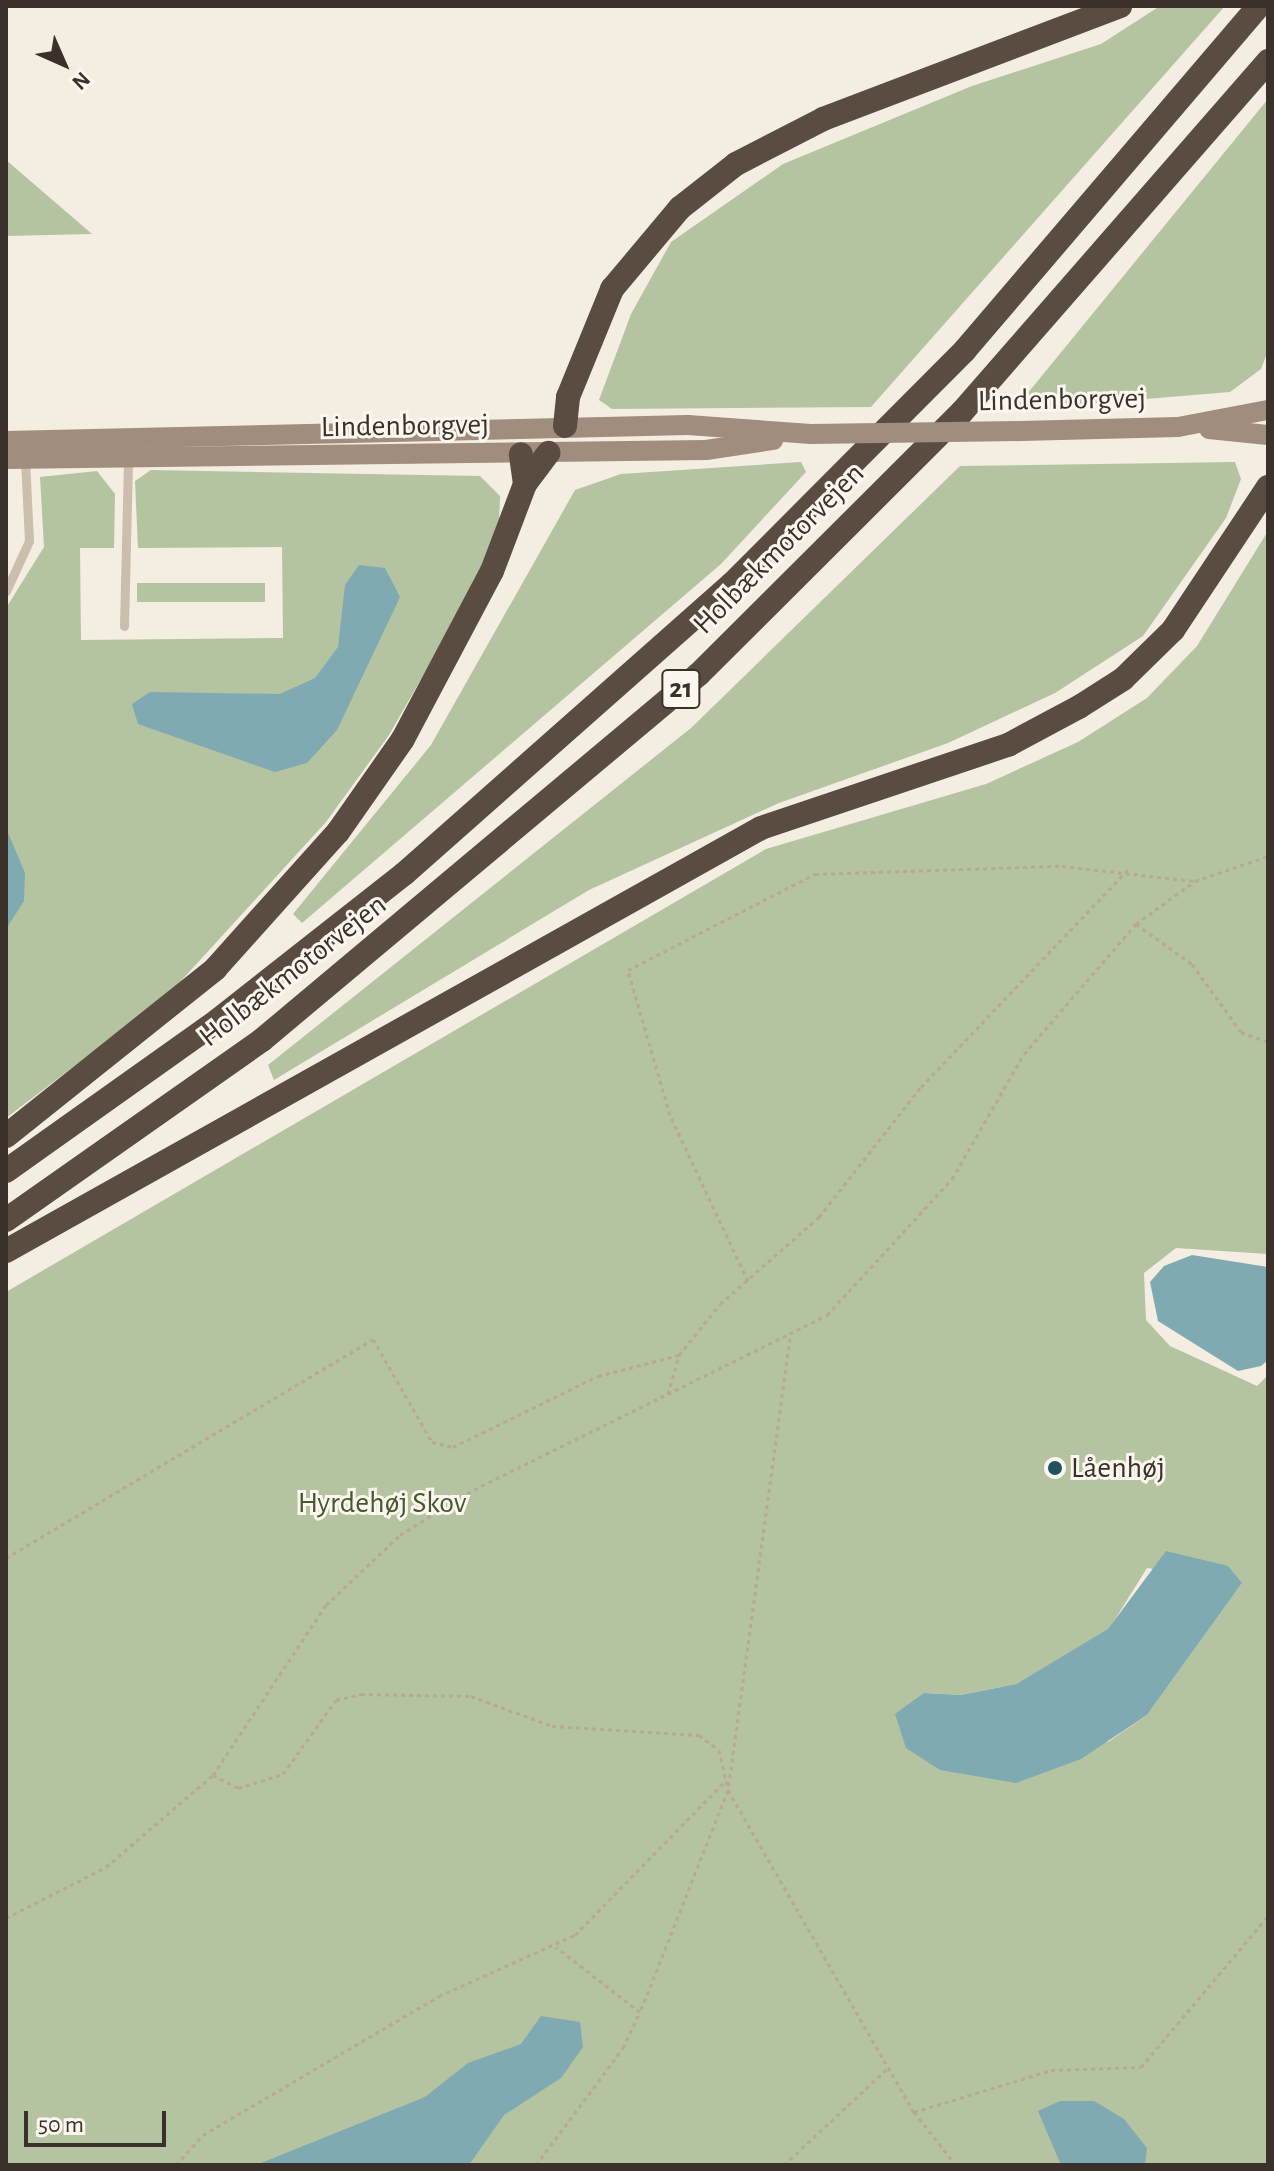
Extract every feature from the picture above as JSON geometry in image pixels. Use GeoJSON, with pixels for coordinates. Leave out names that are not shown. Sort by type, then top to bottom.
{"type":"FeatureCollection","features":[{"type":"Feature","properties":{"kind":"highway"},"geometry":{"type":"LineString","coordinates":[[572,440],[568,397],[612,289],[680,208],[736,164],[823,119],[1120,6]]}},
{"type":"Feature","properties":{"kind":"highway","name":"Holbækmotorvejen"},"geometry":{"type":"LineString","coordinates":[[6,1171],[217,1021],[404,874],[709,605],[965,350],[1259,6]]}},
{"type":"Feature","properties":{"kind":"highway","name":"Holbækmotorvejen"},"geometry":{"type":"LineString","coordinates":[[6,1220],[262,1040],[699,674],[962,412],[1268,61]]}},
{"type":"Feature","properties":{"kind":"highway"},"geometry":{"type":"LineString","coordinates":[[6,1136],[215,969],[338,832],[452,652],[525,484],[548,453]]}},
{"type":"Feature","properties":{"kind":"highway"},"geometry":{"type":"LineString","coordinates":[[521,454],[525,484]]}},
{"type":"Feature","properties":{"kind":"highway"},"geometry":{"type":"LineString","coordinates":[[6,1251],[747,835],[1008,745],[1079,707],[1123,679],[1173,630],[1268,487]]}},
{"type":"Feature","properties":{"kind":"main road","name":"Lindenborgvej"},"geometry":{"type":"LineString","coordinates":[[1178,427],[1267,409]]}},
{"type":"Feature","properties":{"kind":"main road"},"geometry":{"type":"LineString","coordinates":[[1267,409],[1268,435]]}},
{"type":"Feature","properties":{"kind":"main road","name":"Lindenborgvej"},"geometry":{"type":"LineString","coordinates":[[15,450],[572,440],[745,429],[807,434],[1178,427],[1268,435]]}},
{"type":"Feature","properties":{"kind":"main road","name":"Lindenborgvej"},"geometry":{"type":"LineString","coordinates":[[572,440],[706,450],[807,434]]}},
{"type":"Feature","properties":{"kind":"main road"},"geometry":{"type":"LineString","coordinates":[[548,453],[572,440]]}},
{"type":"Feature","properties":{"kind":"main road","name":"Lindenborgvej"},"geometry":{"type":"LineString","coordinates":[[128,449],[548,453]]}},
{"type":"Feature","properties":{"kind":"lane"},"geometry":{"type":"LineString","coordinates":[[124,626],[128,449]]}},
{"type":"Feature","properties":{"kind":"lane"},"geometry":{"type":"LineString","coordinates":[[6,591],[29,541],[15,450]]}},
{"type":"Feature","properties":{"kind":"path"},"geometry":{"type":"LineString","coordinates":[[6,1918],[106,1867],[213,1775],[326,1605],[400,1535],[467,1493],[790,1338],[857,1290],[952,1179],[1024,1054],[1136,924],[1195,881],[1268,856]]}},
{"type":"Feature","properties":{"kind":"path"},"geometry":{"type":"LineString","coordinates":[[748,1281],[670,1115],[628,970],[815,874],[1128,870],[1195,881]]}},
{"type":"Feature","properties":{"kind":"path"},"geometry":{"type":"LineString","coordinates":[[668,1394],[679,1355],[748,1281],[819,1217],[921,1087],[1128,870]]}},
{"type":"Feature","properties":{"kind":"path"},"geometry":{"type":"LineString","coordinates":[[1136,924],[1192,964],[1241,1032],[1268,1042]]}},
{"type":"Feature","properties":{"kind":"path"},"geometry":{"type":"LineString","coordinates":[[536,2165],[614,2061],[640,2012],[728,1790],[790,1338]]}},
{"type":"Feature","properties":{"kind":"path"},"geometry":{"type":"LineString","coordinates":[[6,1558],[373,1339],[432,1442],[453,1447],[598,1376],[679,1355]]}},
{"type":"Feature","properties":{"kind":"path"},"geometry":{"type":"LineString","coordinates":[[213,1775],[238,1788],[283,1774],[336,1700],[361,1694],[471,1696],[552,1726],[699,1735],[719,1750],[728,1790],[914,2112],[956,2165]]}},
{"type":"Feature","properties":{"kind":"path"},"geometry":{"type":"LineString","coordinates":[[176,2165],[203,2135],[439,1996],[556,1947],[726,1780]]}},
{"type":"Feature","properties":{"kind":"path"},"geometry":{"type":"LineString","coordinates":[[914,2112],[1051,2070],[1141,2067],[1268,1916]]}},
{"type":"Feature","properties":{"kind":"path"},"geometry":{"type":"LineString","coordinates":[[556,1947],[640,2012]]}},
{"type":"Feature","properties":{"kind":"path"},"geometry":{"type":"LineString","coordinates":[[784,2165],[888,2068]]}},
{"type":"Feature","properties":{"kind":"green space"},"geometry":{"type":"Polygon","coordinates":[[[1160,6],[1225,6],[871,407],[612,409],[599,400],[631,314],[671,242],[783,164],[972,86],[1101,44],[1160,6]]]}},
{"type":"Feature","properties":{"kind":"green space"},"geometry":{"type":"Polygon","coordinates":[[[1268,99],[1268,351],[1261,369],[1230,392],[1014,410],[1268,99]]]}},
{"type":"Feature","properties":{"kind":"green space"},"geometry":{"type":"Polygon","coordinates":[[[6,160],[92,234],[6,236],[6,160]]]}},
{"type":"Feature","properties":{"kind":"green space"},"geometry":{"type":"Polygon","coordinates":[[[801,462],[806,472],[721,564],[302,923],[293,914],[431,745],[575,490],[621,474],[801,462]]]}},
{"type":"Feature","properties":{"kind":"green space"},"geometry":{"type":"Polygon","coordinates":[[[1235,462],[1241,479],[1226,518],[1143,636],[1055,693],[948,743],[779,803],[589,890],[274,1080],[268,1065],[691,728],[960,466],[1235,462]]]}},
{"type":"Feature","properties":{"kind":"green space"},"geometry":{"type":"Polygon","coordinates":[[[151,470],[480,476],[500,496],[499,524],[468,597],[389,735],[326,822],[169,994],[6,1118],[6,608],[44,547],[40,477],[97,471],[115,494],[114,548],[80,548],[81,640],[283,638],[282,547],[138,548],[135,481],[151,470]]]}},
{"type":"Feature","properties":{"kind":"green space","name":"Hyrdehøj Skov"},"geometry":{"type":"Polygon","coordinates":[[[1268,531],[1268,1254],[1176,1248],[1144,1273],[1146,1320],[1170,1346],[1257,1386],[1268,1375],[1268,2165],[6,2165],[6,1292],[766,849],[986,784],[1078,742],[1147,698],[1197,646],[1268,531]],[[1147,1568],[1109,1629],[1016,1684],[961,1695],[924,1693],[1108,1742],[1147,1715],[1242,1583],[1147,1568]]]}},
{"type":"Feature","properties":{"kind":"green space"},"geometry":{"type":"Polygon","coordinates":[[[137,583],[265,583],[265,602],[137,602],[137,583]]]}},
{"type":"Feature","properties":{"kind":"water"},"geometry":{"type":"Polygon","coordinates":[[[359,565],[385,568],[400,597],[337,730],[307,763],[275,772],[138,724],[132,704],[150,692],[280,694],[315,678],[338,647],[345,585],[359,565]]]}},
{"type":"Feature","properties":{"kind":"water"},"geometry":{"type":"Polygon","coordinates":[[[6,828],[25,873],[24,901],[6,929],[6,828]]]}},
{"type":"Feature","properties":{"kind":"water"},"geometry":{"type":"Polygon","coordinates":[[[1192,1255],[1268,1267],[1268,1360],[1261,1366],[1238,1371],[1158,1321],[1150,1282],[1164,1266],[1192,1255]]]}},
{"type":"Feature","properties":{"kind":"water"},"geometry":{"type":"Polygon","coordinates":[[[1166,1551],[1228,1566],[1242,1583],[1147,1715],[1081,1759],[1016,1783],[940,1770],[906,1748],[895,1714],[924,1693],[961,1695],[1016,1684],[1108,1629],[1166,1551]]]}},
{"type":"Feature","properties":{"kind":"water"},"geometry":{"type":"Polygon","coordinates":[[[541,2016],[580,2022],[583,2047],[561,2078],[504,2115],[469,2165],[256,2165],[425,2097],[468,2063],[521,2044],[541,2016]]]}},
{"type":"Feature","properties":{"kind":"water"},"geometry":{"type":"Polygon","coordinates":[[[1060,2101],[1094,2101],[1124,2119],[1147,2148],[1145,2165],[1061,2165],[1038,2111],[1060,2101]]]}},
{"type":"Feature","properties":{"kind":"place","name":"Låenhøj"},"geometry":{"type":"Point","coordinates":[1055,1468]}}]}
